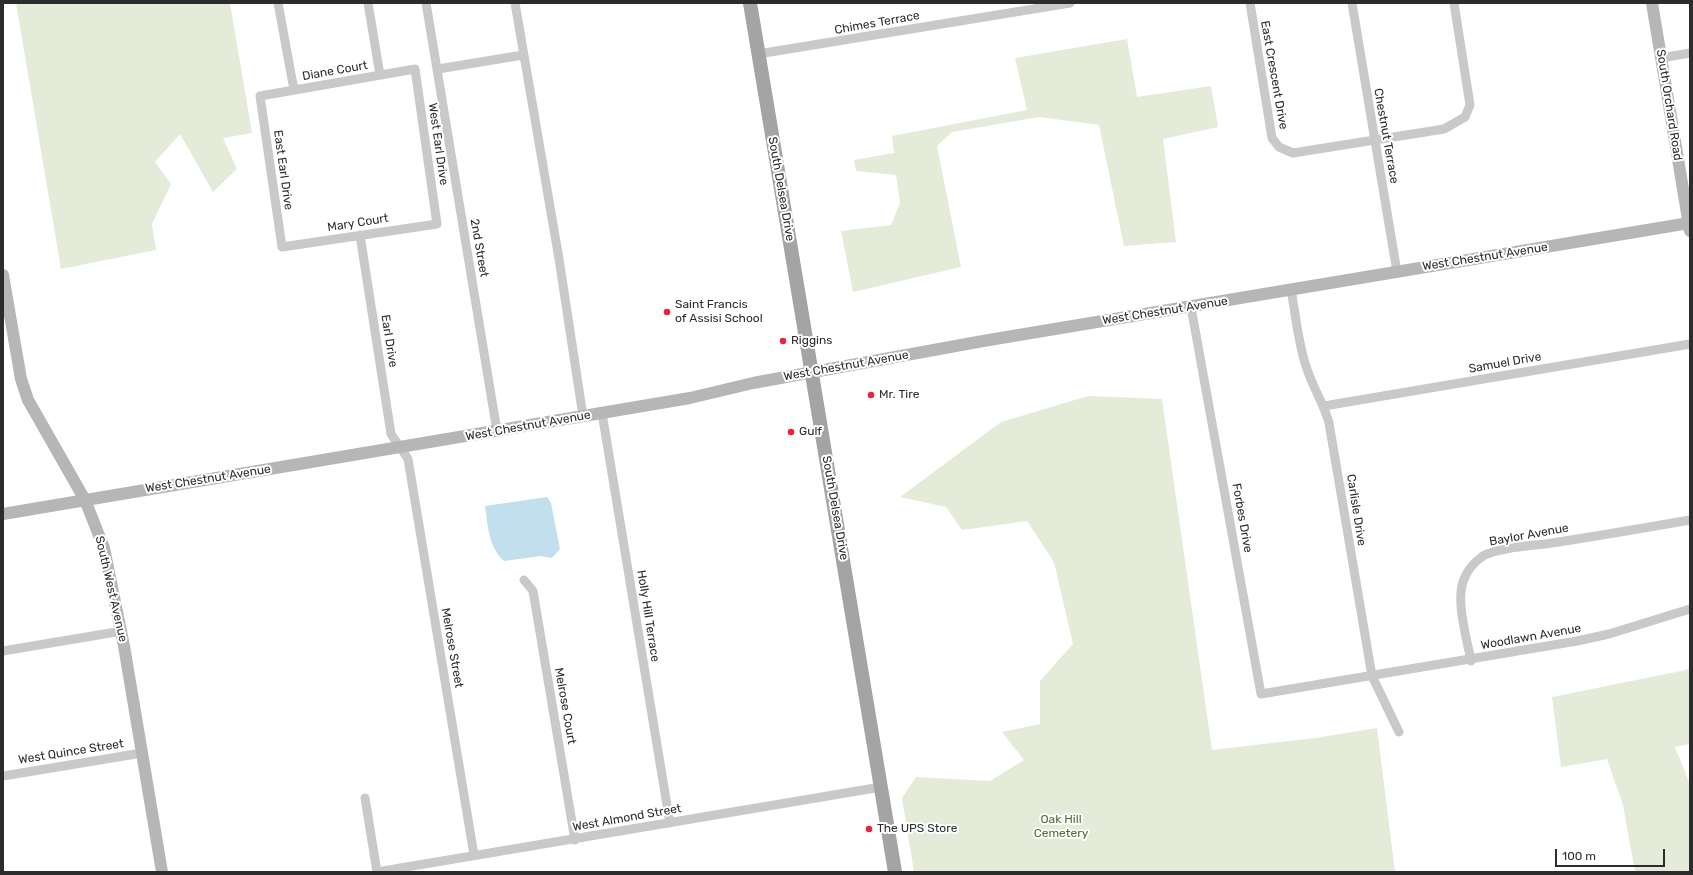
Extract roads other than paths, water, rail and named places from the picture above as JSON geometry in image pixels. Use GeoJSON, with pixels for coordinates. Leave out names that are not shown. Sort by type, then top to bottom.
{"type":"FeatureCollection","features":[{"type":"Feature","properties":{"kind":"main road","name":"South Delsea Drive"},"geometry":{"type":"LineString","coordinates":[[750,3],[895,872]]}},
{"type":"Feature","properties":{"kind":"street"},"geometry":{"type":"LineString","coordinates":[[278,3],[294,90]]}},
{"type":"Feature","properties":{"kind":"street"},"geometry":{"type":"LineString","coordinates":[[368,3],[380,75]]}},
{"type":"Feature","properties":{"kind":"street","name":"2nd Street"},"geometry":{"type":"LineString","coordinates":[[426,3],[497,431]]}},
{"type":"Feature","properties":{"kind":"street"},"geometry":{"type":"LineString","coordinates":[[515,3],[559,258],[583,416]]}},
{"type":"Feature","properties":{"kind":"street","name":"Chimes Terrace"},"geometry":{"type":"LineString","coordinates":[[758,54],[1070,3]]}},
{"type":"Feature","properties":{"kind":"street","name":"East Crescent Drive"},"geometry":{"type":"LineString","coordinates":[[1250,3],[1270,129],[1275,143],[1283,150],[1293,153],[1374,140]]}},
{"type":"Feature","properties":{"kind":"street","name":"Chestnut Terrace"},"geometry":{"type":"LineString","coordinates":[[1352,3],[1397,272]]}},
{"type":"Feature","properties":{"kind":"street"},"geometry":{"type":"LineString","coordinates":[[1374,140],[1444,129],[1465,117],[1470,106],[1454,3]]}},
{"type":"Feature","properties":{"kind":"street","name":"South Orchard Road"},"geometry":{"type":"LineString","coordinates":[[1652,3],[1690,226]]}},
{"type":"Feature","properties":{"kind":"street"},"geometry":{"type":"LineString","coordinates":[[1661,58],[1690,53]]}},
{"type":"Feature","properties":{"kind":"street"},"geometry":{"type":"LineString","coordinates":[[438,69],[523,55]]}},
{"type":"Feature","properties":{"kind":"street","name":"Diane Court"},"geometry":{"type":"LineString","coordinates":[[260,96],[415,69]]}},
{"type":"Feature","properties":{"kind":"street","name":"West Earl Drive"},"geometry":{"type":"LineString","coordinates":[[415,69],[438,224]]}},
{"type":"Feature","properties":{"kind":"street","name":"East Earl Drive"},"geometry":{"type":"LineString","coordinates":[[260,96],[282,247]]}},
{"type":"Feature","properties":{"kind":"street","name":"Mary Court"},"geometry":{"type":"LineString","coordinates":[[282,247],[438,224]]}},
{"type":"Feature","properties":{"kind":"street","name":"West Chestnut Avenue"},"geometry":{"type":"LineString","coordinates":[[3,514],[690,398],[752,383],[983,341],[1397,272],[1690,226]]}},
{"type":"Feature","properties":{"kind":"street","name":"Earl Drive"},"geometry":{"type":"LineString","coordinates":[[360,235],[391,434],[394,441],[401,447]]}},
{"type":"Feature","properties":{"kind":"street","name":"South West Avenue"},"geometry":{"type":"LineString","coordinates":[[3,275],[21,379],[28,400],[85,500],[104,548],[122,631],[162,872]]}},
{"type":"Feature","properties":{"kind":"street","name":"Carlisle Drive"},"geometry":{"type":"LineString","coordinates":[[1291,290],[1303,358],[1311,380],[1324,406],[1334,450],[1372,676],[1399,732]]}},
{"type":"Feature","properties":{"kind":"street","name":"Forbes Drive"},"geometry":{"type":"LineString","coordinates":[[1191,307],[1261,694],[1302,687]]}},
{"type":"Feature","properties":{"kind":"street","name":"Samuel Drive"},"geometry":{"type":"LineString","coordinates":[[1324,406],[1690,344]]}},
{"type":"Feature","properties":{"kind":"street","name":"Holly Hill Terrace"},"geometry":{"type":"LineString","coordinates":[[602,413],[670,823]]}},
{"type":"Feature","properties":{"kind":"street","name":"Melrose Street"},"geometry":{"type":"LineString","coordinates":[[401,447],[408,459],[474,855]]}},
{"type":"Feature","properties":{"kind":"street","name":"Baylor Avenue"},"geometry":{"type":"LineString","coordinates":[[1470,661],[1463,618],[1461,592],[1463,582],[1469,570],[1483,556],[1522,547],[1690,520]]}},
{"type":"Feature","properties":{"kind":"street","name":"Melrose Court"},"geometry":{"type":"LineString","coordinates":[[524,580],[533,591],[575,840]]}},
{"type":"Feature","properties":{"kind":"street","name":"Woodlawn Avenue"},"geometry":{"type":"LineString","coordinates":[[1302,687],[1470,661],[1594,638],[1690,608]]}},
{"type":"Feature","properties":{"kind":"street"},"geometry":{"type":"LineString","coordinates":[[3,651],[122,631]]}},
{"type":"Feature","properties":{"kind":"street","name":"West Quince Street"},"geometry":{"type":"LineString","coordinates":[[3,776],[142,753]]}},
{"type":"Feature","properties":{"kind":"street","name":"West Almond Street"},"geometry":{"type":"LineString","coordinates":[[377,872],[474,855],[575,840],[881,787]]}},
{"type":"Feature","properties":{"kind":"street"},"geometry":{"type":"LineString","coordinates":[[365,798],[377,872]]}},
{"type":"Feature","properties":{"kind":"water"},"geometry":{"type":"Polygon","coordinates":[[[547,497],[551,503],[560,549],[552,558],[541,556],[504,561],[495,549],[492,542],[488,528],[485,506],[547,497]]]}},
{"type":"Feature","properties":{"kind":"place","name":"Saint Francis of Assisi School"},"geometry":{"type":"Point","coordinates":[667,312]}},
{"type":"Feature","properties":{"kind":"place","name":"Riggins"},"geometry":{"type":"Point","coordinates":[783,341]}},
{"type":"Feature","properties":{"kind":"place","name":"Mr. Tire"},"geometry":{"type":"Point","coordinates":[871,395]}},
{"type":"Feature","properties":{"kind":"place","name":"Gulf"},"geometry":{"type":"Point","coordinates":[791,432]}},
{"type":"Feature","properties":{"kind":"place","name":"The UPS Store"},"geometry":{"type":"Point","coordinates":[869,829]}},
{"type":"Feature","properties":{"kind":"park label","name":"Oak Hill Cemetery"},"geometry":{"type":"Point","coordinates":[1061,827]}}]}
